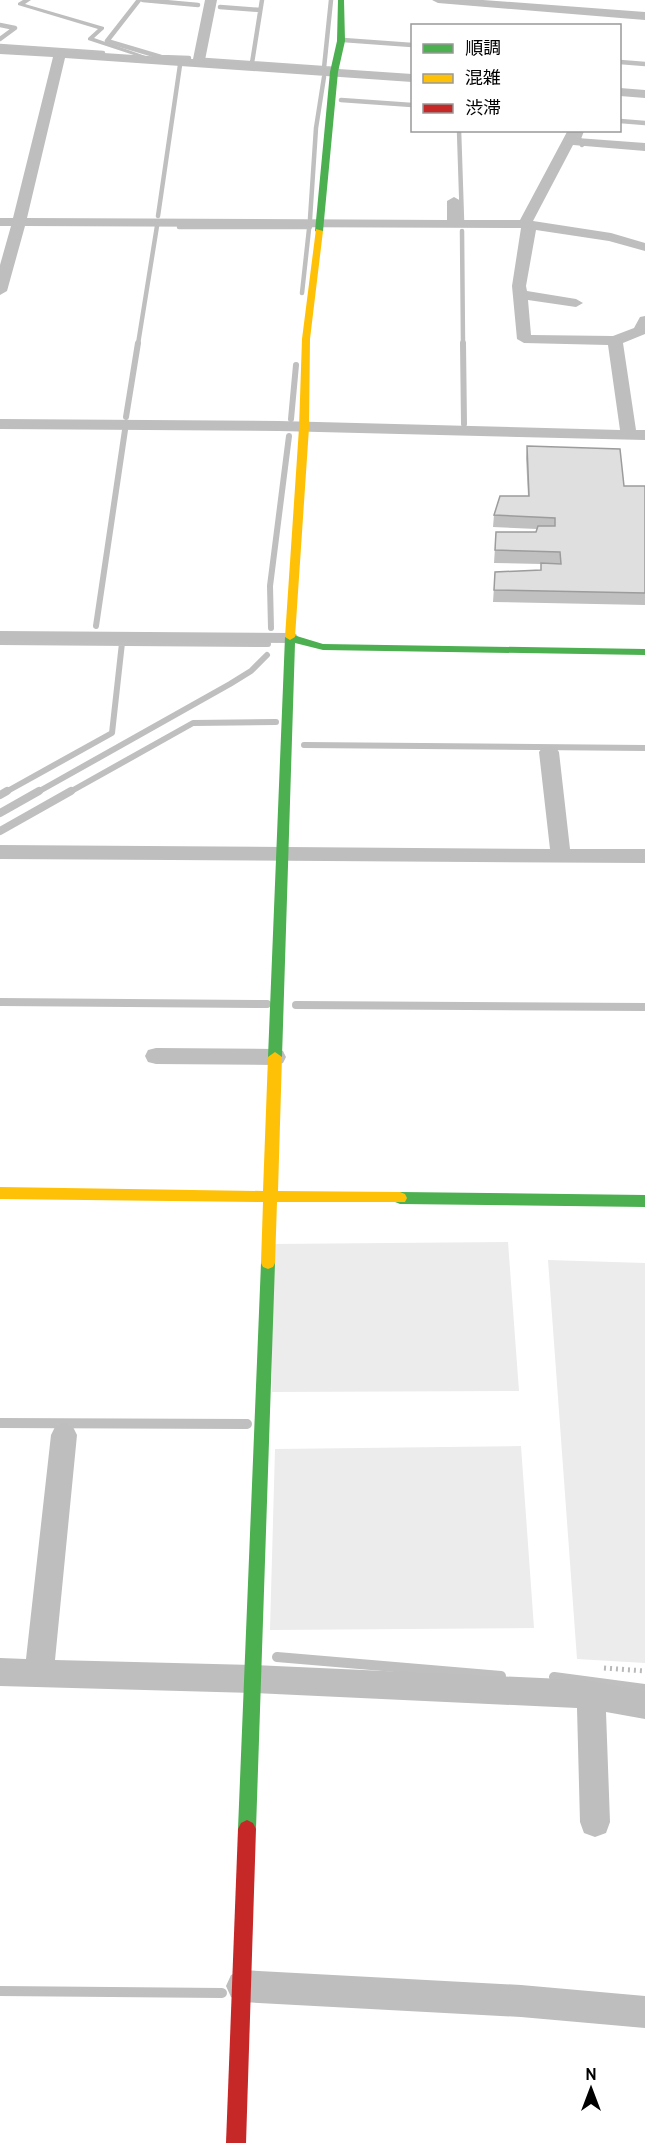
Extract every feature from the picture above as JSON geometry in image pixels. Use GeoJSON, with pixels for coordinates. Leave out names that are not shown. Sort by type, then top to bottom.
{"type":"FeatureCollection","features":[{"type":"Feature","properties":{"kind":"street"},"geometry":{"type":"LineString","coordinates":[[198,63],[210,0]]}},
{"type":"Feature","properties":{"kind":"street"},"geometry":{"type":"LineString","coordinates":[[236,2143],[290,638],[304,428],[306,339],[320,224],[334,72],[341,41],[341,0]]}},
{"type":"Feature","properties":{"kind":"street"},"geometry":{"type":"LineString","coordinates":[[438,0],[645,16]]}},
{"type":"Feature","properties":{"kind":"street"},"geometry":{"type":"LineString","coordinates":[[0,50],[411,78]]}},
{"type":"Feature","properties":{"kind":"street"},"geometry":{"type":"LineString","coordinates":[[0,291],[60,54]]}},
{"type":"Feature","properties":{"kind":"street"},"geometry":{"type":"LineString","coordinates":[[621,92],[645,94]]}},
{"type":"Feature","properties":{"kind":"street"},"geometry":{"type":"LineString","coordinates":[[525,224],[572,136],[645,147]]}},
{"type":"Feature","properties":{"kind":"street"},"geometry":{"type":"LineString","coordinates":[[454,201],[454,224]]}},
{"type":"Feature","properties":{"kind":"street"},"geometry":{"type":"LineString","coordinates":[[0,222],[525,224],[611,237],[645,247]]}},
{"type":"Feature","properties":{"kind":"street"},"geometry":{"type":"LineString","coordinates":[[525,224],[529,230],[519,286],[524,339],[615,341],[640,331],[645,320]]}},
{"type":"Feature","properties":{"kind":"street"},"geometry":{"type":"LineString","coordinates":[[520,294],[576,303]]}},
{"type":"Feature","properties":{"kind":"street"},"geometry":{"type":"LineString","coordinates":[[0,424],[637,434],[615,341]]}},
{"type":"Feature","properties":{"kind":"street"},"geometry":{"type":"LineString","coordinates":[[0,636],[290,638],[323,648],[645,652]]}},
{"type":"Feature","properties":{"kind":"street"},"geometry":{"type":"LineString","coordinates":[[549,752],[561,855]]}},
{"type":"Feature","properties":{"kind":"street"},"geometry":{"type":"LineString","coordinates":[[0,852],[645,856]]}},
{"type":"Feature","properties":{"kind":"street"},"geometry":{"type":"LineString","coordinates":[[156,1056],[275,1058]]}},
{"type":"Feature","properties":{"kind":"street"},"geometry":{"type":"LineString","coordinates":[[0,1193],[645,1201]]}},
{"type":"Feature","properties":{"kind":"street"},"geometry":{"type":"LineString","coordinates":[[39,1672],[64,1435]]}},
{"type":"Feature","properties":{"kind":"street"},"geometry":{"type":"LineString","coordinates":[[0,1672],[253,1679],[591,1695],[645,1705]]}},
{"type":"Feature","properties":{"kind":"street"},"geometry":{"type":"LineString","coordinates":[[591,1695],[595,1822]]}},
{"type":"Feature","properties":{"kind":"street"},"geometry":{"type":"LineString","coordinates":[[242,1986],[522,2001],[645,2012]]}},
{"type":"Feature","properties":{"kind":"lane"},"geometry":{"type":"LineString","coordinates":[[28,0],[20,4],[102,28],[90,39],[154,60]]}},
{"type":"Feature","properties":{"kind":"shaded area"},"geometry":{"type":"Polygon","coordinates":[[[508,1242],[519,1391],[272,1392],[272,1244],[508,1242]]]}},
{"type":"Feature","properties":{"kind":"shaded area"},"geometry":{"type":"Polygon","coordinates":[[[548,1260],[645,1263],[645,1663],[577,1659],[548,1260]]]}},
{"type":"Feature","properties":{"kind":"shaded area"},"geometry":{"type":"Polygon","coordinates":[[[521,1446],[534,1628],[270,1630],[275,1449],[521,1446]]]}},
{"type":"Feature","properties":{"kind":"building"},"geometry":{"type":"Polygon","coordinates":[[[527,446],[620,449],[624,486],[645,486],[645,593],[494,590],[495,572],[541,570],[541,563],[561,564],[560,552],[495,550],[496,532],[536,532],[538,526],[555,526],[555,518],[494,515],[500,496],[529,496],[527,446]]]}},
{"type":"Feature","properties":{"kind":"waterway"},"geometry":{"type":"LineString","coordinates":[[139,0],[107,41],[161,57],[189,58]]}},
{"type":"Feature","properties":{"kind":"waterway"},"geometry":{"type":"LineString","coordinates":[[143,0],[198,5]]}},
{"type":"Feature","properties":{"kind":"waterway"},"geometry":{"type":"LineString","coordinates":[[252,63],[262,0]]}},
{"type":"Feature","properties":{"kind":"waterway"},"geometry":{"type":"LineString","coordinates":[[324,68],[331,0]]}},
{"type":"Feature","properties":{"kind":"waterway"},"geometry":{"type":"LineString","coordinates":[[220,7],[260,10]]}},
{"type":"Feature","properties":{"kind":"waterway"},"geometry":{"type":"LineString","coordinates":[[0,25],[15,28],[0,39]]}},
{"type":"Feature","properties":{"kind":"waterway"},"geometry":{"type":"LineString","coordinates":[[343,40],[411,45]]}},
{"type":"Feature","properties":{"kind":"waterway"},"geometry":{"type":"LineString","coordinates":[[0,46],[103,53]]}},
{"type":"Feature","properties":{"kind":"waterway"},"geometry":{"type":"LineString","coordinates":[[205,60],[336,69]]}},
{"type":"Feature","properties":{"kind":"waterway"},"geometry":{"type":"LineString","coordinates":[[621,62],[645,64]]}},
{"type":"Feature","properties":{"kind":"waterway"},"geometry":{"type":"LineString","coordinates":[[158,216],[180,65]]}},
{"type":"Feature","properties":{"kind":"waterway"},"geometry":{"type":"LineString","coordinates":[[310,219],[316,128],[324,77]]}},
{"type":"Feature","properties":{"kind":"waterway"},"geometry":{"type":"LineString","coordinates":[[341,100],[411,105]]}},
{"type":"Feature","properties":{"kind":"waterway"},"geometry":{"type":"LineString","coordinates":[[621,121],[645,123]]}},
{"type":"Feature","properties":{"kind":"waterway"},"geometry":{"type":"LineString","coordinates":[[459,132],[462,221]]}},
{"type":"Feature","properties":{"kind":"waterway"},"geometry":{"type":"LineString","coordinates":[[581,132],[579,138],[582,145]]}},
{"type":"Feature","properties":{"kind":"waterway"},"geometry":{"type":"LineString","coordinates":[[138,344],[157,226]]}},
{"type":"Feature","properties":{"kind":"waterway"},"geometry":{"type":"LineString","coordinates":[[179,227],[310,227]]}},
{"type":"Feature","properties":{"kind":"waterway"},"geometry":{"type":"LineString","coordinates":[[302,293],[309,229]]}},
{"type":"Feature","properties":{"kind":"waterway"},"geometry":{"type":"LineString","coordinates":[[462,231],[463,344]]}},
{"type":"Feature","properties":{"kind":"waterway"},"geometry":{"type":"LineString","coordinates":[[126,417],[138,343]]}},
{"type":"Feature","properties":{"kind":"waterway"},"geometry":{"type":"LineString","coordinates":[[463,343],[464,424]]}},
{"type":"Feature","properties":{"kind":"waterway"},"geometry":{"type":"LineString","coordinates":[[291,419],[296,365]]}},
{"type":"Feature","properties":{"kind":"waterway"},"geometry":{"type":"LineString","coordinates":[[96,626],[125,430]]}},
{"type":"Feature","properties":{"kind":"waterway"},"geometry":{"type":"LineString","coordinates":[[271,628],[270,586],[289,436]]}},
{"type":"Feature","properties":{"kind":"waterway"},"geometry":{"type":"LineString","coordinates":[[0,642],[268,644]]}},
{"type":"Feature","properties":{"kind":"waterway"},"geometry":{"type":"LineString","coordinates":[[4,793],[112,733],[122,643]]}},
{"type":"Feature","properties":{"kind":"waterway"},"geometry":{"type":"LineString","coordinates":[[36,793],[230,684],[251,671],[267,655]]}},
{"type":"Feature","properties":{"kind":"waterway"},"geometry":{"type":"LineString","coordinates":[[68,793],[193,723],[276,722]]}},
{"type":"Feature","properties":{"kind":"waterway"},"geometry":{"type":"LineString","coordinates":[[304,745],[645,748]]}},
{"type":"Feature","properties":{"kind":"waterway"},"geometry":{"type":"LineString","coordinates":[[0,795],[7,791]]}},
{"type":"Feature","properties":{"kind":"waterway"},"geometry":{"type":"LineString","coordinates":[[0,813],[39,791]]}},
{"type":"Feature","properties":{"kind":"waterway"},"geometry":{"type":"LineString","coordinates":[[0,831],[71,791]]}},
{"type":"Feature","properties":{"kind":"waterway"},"geometry":{"type":"LineString","coordinates":[[0,1002],[267,1004]]}},
{"type":"Feature","properties":{"kind":"waterway"},"geometry":{"type":"LineString","coordinates":[[296,1005],[645,1007]]}},
{"type":"Feature","properties":{"kind":"waterway"},"geometry":{"type":"LineString","coordinates":[[0,1423],[247,1424]]}},
{"type":"Feature","properties":{"kind":"waterway"},"geometry":{"type":"LineString","coordinates":[[277,1657],[501,1676]]}},
{"type":"Feature","properties":{"kind":"waterway"},"geometry":{"type":"LineString","coordinates":[[554,1677],[645,1689]]}},
{"type":"Feature","properties":{"kind":"waterway"},"geometry":{"type":"LineString","coordinates":[[0,1991],[222,1993]]}},
{"type":"Feature","properties":{"kind":"traffic: fast"},"geometry":{"type":"LineString","coordinates":[[319,231],[334,72],[341,41],[341,0]]}},
{"type":"Feature","properties":{"kind":"traffic: fast"},"geometry":{"type":"LineString","coordinates":[[275,1057],[290,637]]}},
{"type":"Feature","properties":{"kind":"traffic: fast"},"geometry":{"type":"LineString","coordinates":[[290,638],[323,647],[645,652]]}},
{"type":"Feature","properties":{"kind":"traffic: fast"},"geometry":{"type":"LineString","coordinates":[[400,1198],[645,1201]]}},
{"type":"Feature","properties":{"kind":"traffic: fast"},"geometry":{"type":"LineString","coordinates":[[247,1829],[268,1263]]}},
{"type":"Feature","properties":{"kind":"traffic: slow"},"geometry":{"type":"LineString","coordinates":[[290,637],[304,428],[306,339],[319,231]]}},
{"type":"Feature","properties":{"kind":"traffic: slow"},"geometry":{"type":"LineString","coordinates":[[268,1263],[275,1057]]}},
{"type":"Feature","properties":{"kind":"traffic: slow"},"geometry":{"type":"LineString","coordinates":[[0,1193],[400,1198]]}},
{"type":"Feature","properties":{"kind":"traffic: jam"},"geometry":{"type":"LineString","coordinates":[[236,2143],[247,1829]]}}]}
